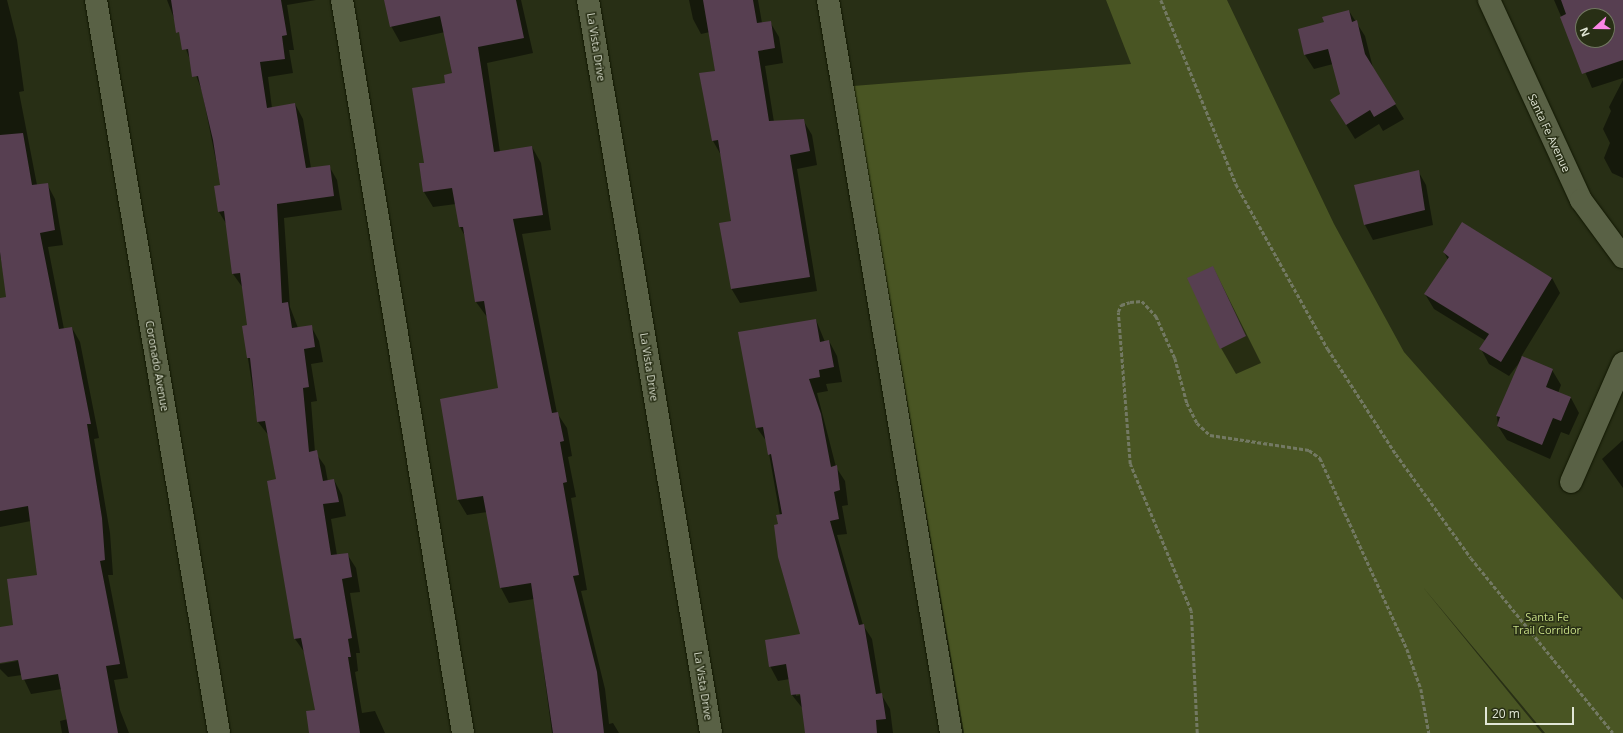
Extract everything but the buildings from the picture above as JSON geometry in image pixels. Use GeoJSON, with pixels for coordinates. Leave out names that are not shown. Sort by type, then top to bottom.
{"type":"FeatureCollection","features":[{"type":"Feature","properties":{"kind":"street","name":"Coronado Avenue"},"geometry":{"type":"LineString","coordinates":[[96,0],[219,733]]}},
{"type":"Feature","properties":{"kind":"street"},"geometry":{"type":"LineString","coordinates":[[342,0],[463,733]]}},
{"type":"Feature","properties":{"kind":"street","name":"La Vista Drive"},"geometry":{"type":"LineString","coordinates":[[588,0],[711,733]]}},
{"type":"Feature","properties":{"kind":"street"},"geometry":{"type":"LineString","coordinates":[[828,0],[951,733]]}},
{"type":"Feature","properties":{"kind":"street","name":"Santa Fe Avenue"},"geometry":{"type":"LineString","coordinates":[[1489,0],[1581,200],[1623,257]]}},
{"type":"Feature","properties":{"kind":"street"},"geometry":{"type":"LineString","coordinates":[[1571,482],[1623,363]]}},
{"type":"Feature","properties":{"kind":"path"},"geometry":{"type":"LineString","coordinates":[[1162,0],[1236,184],[1328,350],[1396,454],[1471,558],[1613,733]]}},
{"type":"Feature","properties":{"kind":"path"},"geometry":{"type":"LineString","coordinates":[[1197,733],[1191,611],[1130,464],[1118,312],[1121,305],[1130,302],[1142,301],[1156,316],[1175,358],[1187,403],[1197,423],[1210,435],[1309,450],[1320,458],[1407,650],[1421,689],[1428,733]]}},
{"type":"Feature","properties":{"kind":"green space","name":"Santa Fe Trail Corridor"},"geometry":{"type":"Polygon","coordinates":[[[1106,0],[1227,0],[1334,224],[1404,352],[1623,600],[1623,733],[1545,733],[1422,586],[1542,733],[964,733],[853,86],[1131,64],[1106,0]]]}}]}
